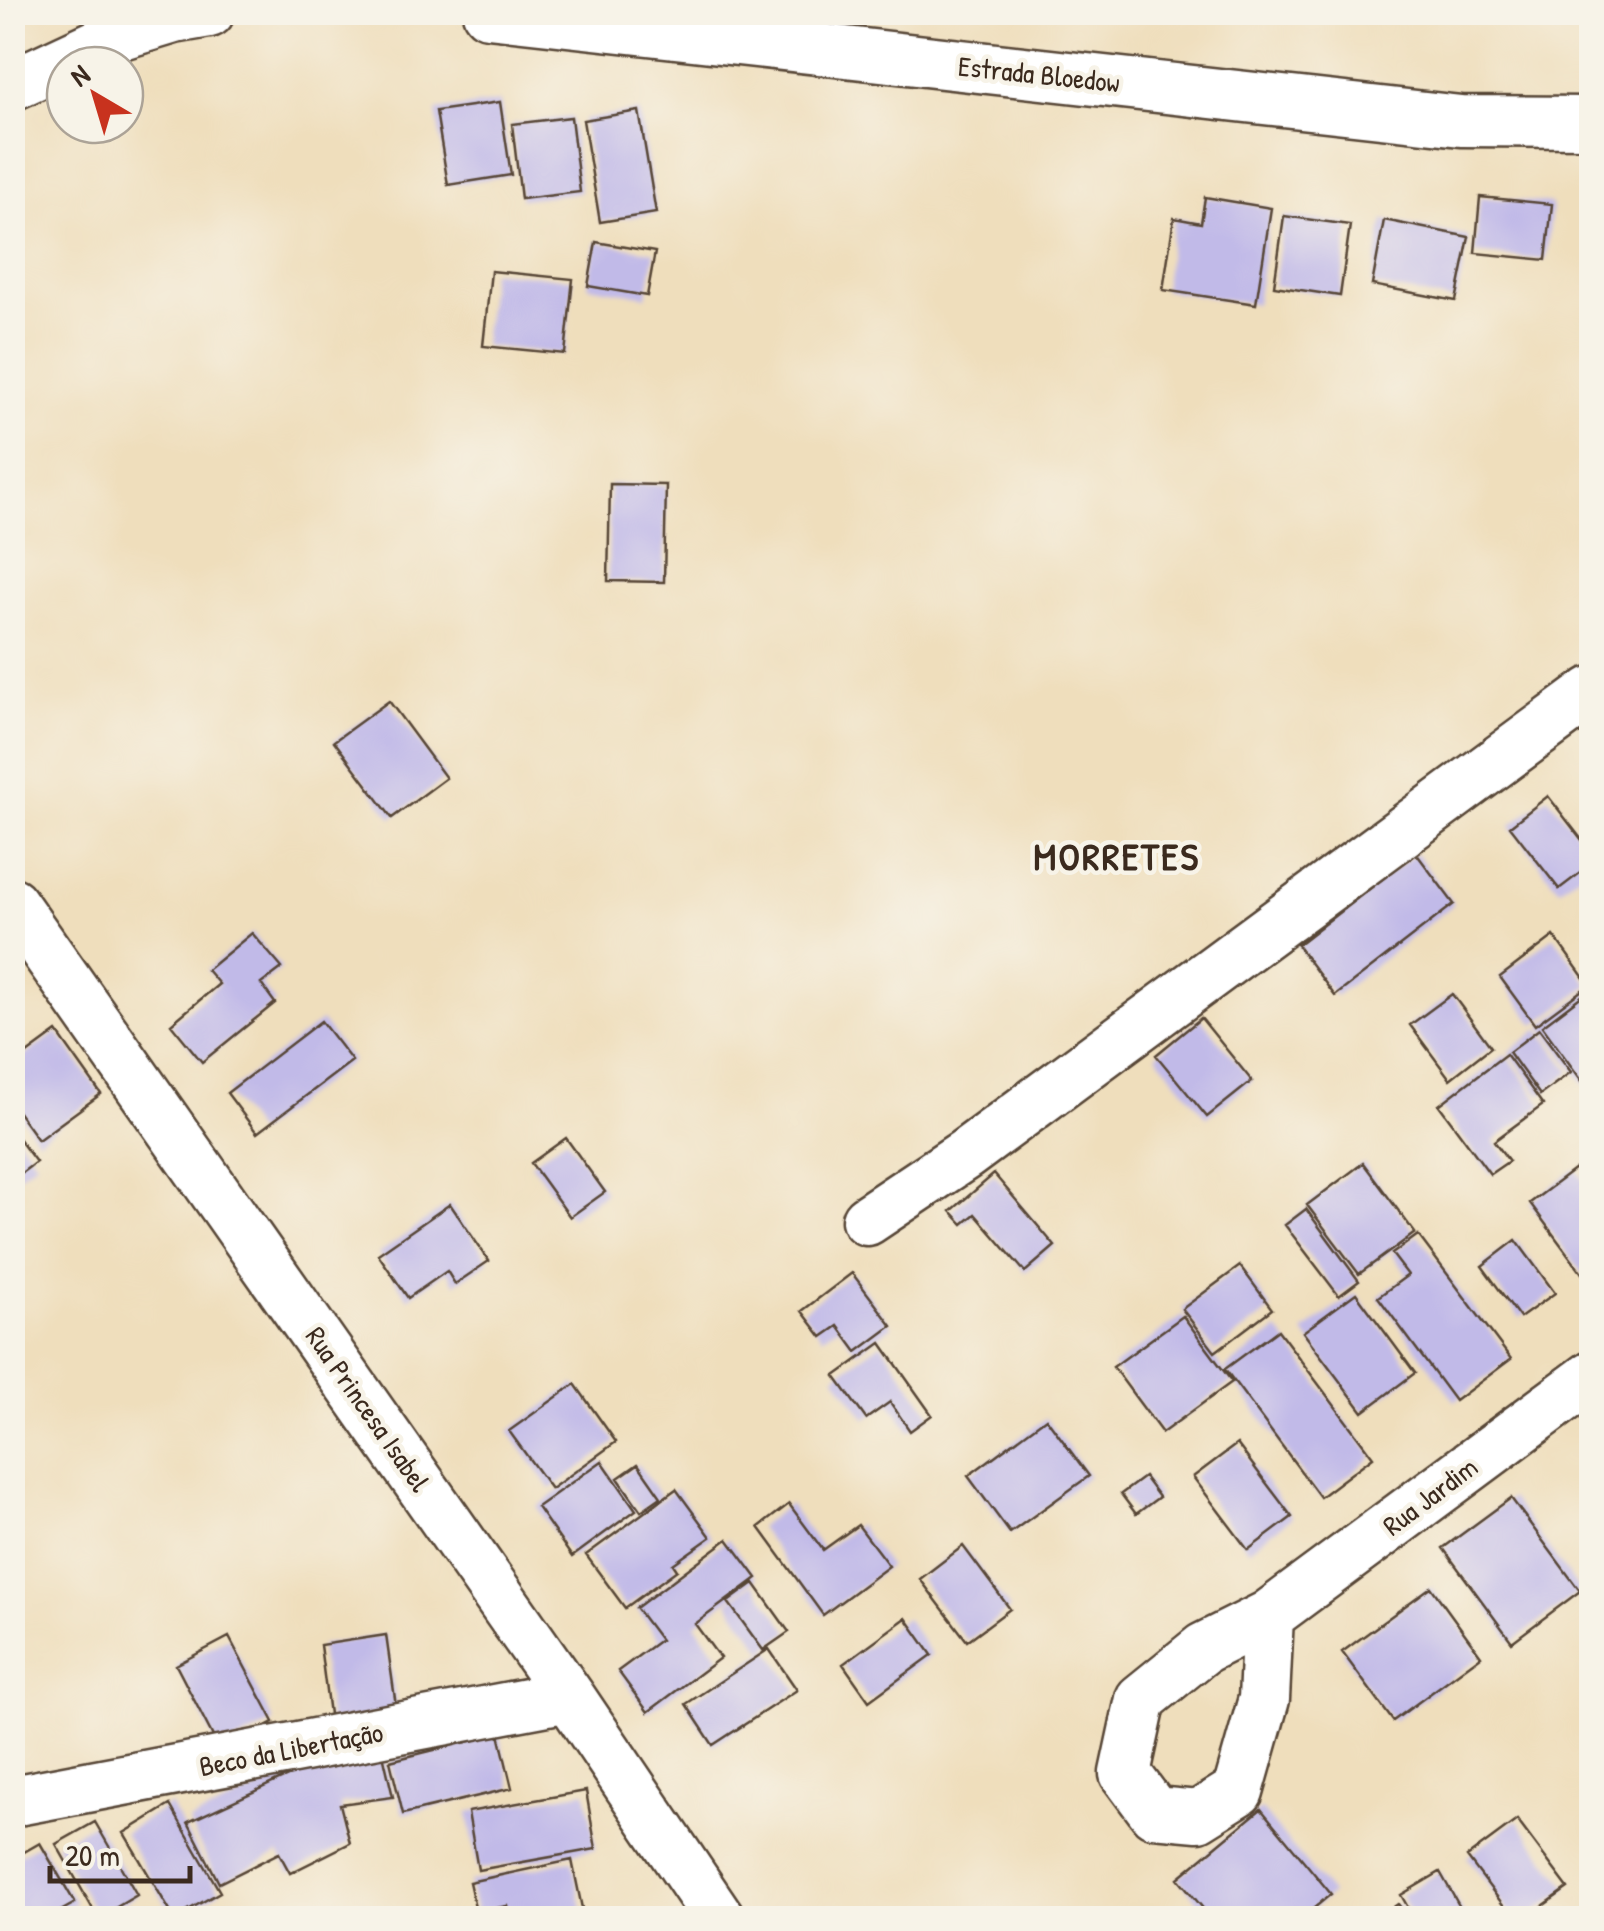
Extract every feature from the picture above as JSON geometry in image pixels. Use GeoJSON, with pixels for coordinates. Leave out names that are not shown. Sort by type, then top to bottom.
{"type":"FeatureCollection","features":[{"type":"Feature","properties":{"kind":"street","name":"Estrada Bloedow"},"geometry":{"type":"LineString","coordinates":[[488,12],[1461,122],[1592,122]]}},
{"type":"Feature","properties":{"kind":"street"},"geometry":{"type":"LineString","coordinates":[[12,85],[121,34],[184,14]]}},
{"type":"Feature","properties":{"kind":"street"},"geometry":{"type":"LineString","coordinates":[[867,1220],[982,1142],[1592,692]]}},
{"type":"Feature","properties":{"kind":"street","name":"Rua Princesa Isabel"},"geometry":{"type":"LineString","coordinates":[[12,904],[29,962],[569,1696],[719,1918]]}},
{"type":"Feature","properties":{"kind":"street","name":"Rua Jardim"},"geometry":{"type":"LineString","coordinates":[[1268,1616],[1592,1376]]}},
{"type":"Feature","properties":{"kind":"street","name":"Beco da Libertação"},"geometry":{"type":"LineString","coordinates":[[12,1802],[569,1696]]}},
{"type":"Feature","properties":{"kind":"building"},"geometry":{"type":"Polygon","coordinates":[[[500,102],[511,175],[448,185],[436,111],[500,102]]]}},
{"type":"Feature","properties":{"kind":"building"},"geometry":{"type":"Polygon","coordinates":[[[639,111],[656,213],[600,222],[583,120],[639,111]]]}},
{"type":"Feature","properties":{"kind":"building"},"geometry":{"type":"Polygon","coordinates":[[[571,117],[580,192],[521,199],[512,124],[571,117]]]}},
{"type":"Feature","properties":{"kind":"building"},"geometry":{"type":"Polygon","coordinates":[[[1205,197],[1271,208],[1256,304],[1163,290],[1174,218],[1201,223],[1205,197]]]}},
{"type":"Feature","properties":{"kind":"building"},"geometry":{"type":"Polygon","coordinates":[[[1480,197],[1552,204],[1546,260],[1475,253],[1480,197]]]}},
{"type":"Feature","properties":{"kind":"building"},"geometry":{"type":"Polygon","coordinates":[[[1284,216],[1350,225],[1340,296],[1274,286],[1284,216]]]}},
{"type":"Feature","properties":{"kind":"building"},"geometry":{"type":"Polygon","coordinates":[[[1384,220],[1469,237],[1456,301],[1372,285],[1384,220]]]}},
{"type":"Feature","properties":{"kind":"building"},"geometry":{"type":"Polygon","coordinates":[[[596,242],[655,252],[647,296],[588,286],[596,242]]]}},
{"type":"Feature","properties":{"kind":"building"},"geometry":{"type":"Polygon","coordinates":[[[491,271],[573,279],[565,354],[483,346],[491,271]]]}},
{"type":"Feature","properties":{"kind":"building"},"geometry":{"type":"Polygon","coordinates":[[[610,484],[666,485],[664,582],[608,581],[610,484]]]}},
{"type":"Feature","properties":{"kind":"building"},"geometry":{"type":"Polygon","coordinates":[[[389,701],[446,778],[392,818],[334,741],[389,701]]]}},
{"type":"Feature","properties":{"kind":"building"},"geometry":{"type":"Polygon","coordinates":[[[1548,796],[1592,853],[1592,864],[1559,889],[1510,826],[1548,796]]]}},
{"type":"Feature","properties":{"kind":"building"},"geometry":{"type":"Polygon","coordinates":[[[1416,853],[1454,904],[1335,996],[1297,945],[1416,853]]]}},
{"type":"Feature","properties":{"kind":"building"},"geometry":{"type":"Polygon","coordinates":[[[252,933],[282,968],[261,984],[275,1003],[202,1062],[171,1024],[219,984],[207,970],[252,933]]]}},
{"type":"Feature","properties":{"kind":"building"},"geometry":{"type":"Polygon","coordinates":[[[1554,936],[1589,985],[1535,1025],[1500,977],[1554,936]]]}},
{"type":"Feature","properties":{"kind":"building"},"geometry":{"type":"Polygon","coordinates":[[[1587,992],[1592,998],[1592,1080],[1585,1085],[1542,1026],[1587,992]]]}},
{"type":"Feature","properties":{"kind":"building"},"geometry":{"type":"Polygon","coordinates":[[[1452,994],[1491,1047],[1450,1079],[1410,1025],[1452,994]]]}},
{"type":"Feature","properties":{"kind":"building"},"geometry":{"type":"Polygon","coordinates":[[[1201,1018],[1252,1081],[1207,1117],[1156,1055],[1201,1018]]]}},
{"type":"Feature","properties":{"kind":"building"},"geometry":{"type":"Polygon","coordinates":[[[321,1021],[352,1061],[257,1133],[227,1093],[321,1021]]]}},
{"type":"Feature","properties":{"kind":"building"},"geometry":{"type":"Polygon","coordinates":[[[1539,1029],[1571,1072],[1540,1095],[1509,1052],[1539,1029]]]}},
{"type":"Feature","properties":{"kind":"building"},"geometry":{"type":"Polygon","coordinates":[[[57,1032],[101,1094],[38,1140],[12,1104],[12,1065],[57,1032]]]}},
{"type":"Feature","properties":{"kind":"building"},"geometry":{"type":"Polygon","coordinates":[[[1506,1054],[1543,1105],[1494,1141],[1509,1161],[1490,1174],[1439,1105],[1506,1054]]]}},
{"type":"Feature","properties":{"kind":"building"},"geometry":{"type":"Polygon","coordinates":[[[12,1130],[36,1162],[12,1180],[12,1130]]]}},
{"type":"Feature","properties":{"kind":"building"},"geometry":{"type":"Polygon","coordinates":[[[566,1138],[605,1192],[570,1217],[531,1163],[566,1138]]]}},
{"type":"Feature","properties":{"kind":"building"},"geometry":{"type":"Polygon","coordinates":[[[1363,1163],[1415,1233],[1359,1274],[1307,1205],[1363,1163]]]}},
{"type":"Feature","properties":{"kind":"building"},"geometry":{"type":"Polygon","coordinates":[[[1575,1169],[1592,1191],[1592,1271],[1584,1276],[1530,1203],[1575,1169]]]}},
{"type":"Feature","properties":{"kind":"building"},"geometry":{"type":"Polygon","coordinates":[[[994,1174],[1055,1246],[1025,1272],[975,1214],[963,1224],[951,1211],[994,1174]]]}},
{"type":"Feature","properties":{"kind":"building"},"geometry":{"type":"Polygon","coordinates":[[[450,1204],[489,1261],[455,1284],[447,1271],[408,1298],[378,1254],[450,1204]]]}},
{"type":"Feature","properties":{"kind":"building"},"geometry":{"type":"Polygon","coordinates":[[[1306,1209],[1359,1281],[1339,1296],[1285,1225],[1306,1209]]]}},
{"type":"Feature","properties":{"kind":"building"},"geometry":{"type":"Polygon","coordinates":[[[1418,1235],[1511,1359],[1455,1401],[1378,1297],[1408,1275],[1392,1254],[1418,1235]]]}},
{"type":"Feature","properties":{"kind":"building"},"geometry":{"type":"Polygon","coordinates":[[[1516,1240],[1555,1293],[1520,1318],[1482,1266],[1516,1240]]]}},
{"type":"Feature","properties":{"kind":"building"},"geometry":{"type":"Polygon","coordinates":[[[1240,1266],[1272,1309],[1215,1352],[1182,1309],[1240,1266]]]}},
{"type":"Feature","properties":{"kind":"building"},"geometry":{"type":"Polygon","coordinates":[[[852,1273],[892,1326],[857,1352],[838,1326],[822,1337],[802,1311],[852,1273]]]}},
{"type":"Feature","properties":{"kind":"building"},"geometry":{"type":"Polygon","coordinates":[[[1356,1293],[1415,1373],[1363,1412],[1303,1332],[1356,1293]]]}},
{"type":"Feature","properties":{"kind":"building"},"geometry":{"type":"Polygon","coordinates":[[[1183,1316],[1232,1382],[1162,1433],[1113,1367],[1183,1316]]]}},
{"type":"Feature","properties":{"kind":"building"},"geometry":{"type":"Polygon","coordinates":[[[1278,1330],[1373,1457],[1320,1497],[1225,1369],[1278,1330]]]}},
{"type":"Feature","properties":{"kind":"building"},"geometry":{"type":"Polygon","coordinates":[[[881,1343],[932,1415],[910,1431],[890,1402],[866,1419],[835,1376],[881,1343]]]}},
{"type":"Feature","properties":{"kind":"building"},"geometry":{"type":"Polygon","coordinates":[[[575,1384],[616,1442],[551,1489],[509,1431],[575,1384]]]}},
{"type":"Feature","properties":{"kind":"building"},"geometry":{"type":"Polygon","coordinates":[[[1046,1418],[1089,1476],[1010,1533],[968,1476],[1046,1418]]]}},
{"type":"Feature","properties":{"kind":"building"},"geometry":{"type":"Polygon","coordinates":[[[1237,1444],[1292,1517],[1248,1550],[1193,1477],[1237,1444]]]}},
{"type":"Feature","properties":{"kind":"building"},"geometry":{"type":"Polygon","coordinates":[[[602,1461],[636,1510],[572,1557],[537,1507],[602,1461]]]}},
{"type":"Feature","properties":{"kind":"building"},"geometry":{"type":"Polygon","coordinates":[[[638,1464],[661,1497],[641,1511],[618,1478],[638,1464]]]}},
{"type":"Feature","properties":{"kind":"building"},"geometry":{"type":"Polygon","coordinates":[[[1144,1477],[1159,1497],[1136,1514],[1121,1494],[1144,1477]]]}},
{"type":"Feature","properties":{"kind":"building"},"geometry":{"type":"Polygon","coordinates":[[[676,1489],[711,1537],[673,1564],[677,1570],[625,1608],[586,1555],[676,1489]]]}},
{"type":"Feature","properties":{"kind":"building"},"geometry":{"type":"Polygon","coordinates":[[[1511,1498],[1580,1591],[1512,1642],[1443,1548],[1511,1498]]]}},
{"type":"Feature","properties":{"kind":"building"},"geometry":{"type":"Polygon","coordinates":[[[789,1504],[823,1550],[858,1525],[889,1566],[823,1615],[759,1527],[789,1504]]]}},
{"type":"Feature","properties":{"kind":"building"},"geometry":{"type":"Polygon","coordinates":[[[728,1539],[757,1578],[695,1624],[720,1658],[648,1712],[618,1671],[660,1640],[636,1608],[728,1539]]]}},
{"type":"Feature","properties":{"kind":"building"},"geometry":{"type":"Polygon","coordinates":[[[963,1546],[1010,1609],[967,1641],[920,1579],[963,1546]]]}},
{"type":"Feature","properties":{"kind":"building"},"geometry":{"type":"Polygon","coordinates":[[[754,1583],[789,1632],[763,1650],[728,1602],[754,1583]]]}},
{"type":"Feature","properties":{"kind":"building"},"geometry":{"type":"Polygon","coordinates":[[[1431,1587],[1481,1656],[1393,1721],[1342,1652],[1431,1587]]]}},
{"type":"Feature","properties":{"kind":"building"},"geometry":{"type":"Polygon","coordinates":[[[906,1618],[932,1655],[869,1701],[843,1664],[906,1618]]]}},
{"type":"Feature","properties":{"kind":"building"},"geometry":{"type":"Polygon","coordinates":[[[386,1635],[397,1713],[330,1722],[320,1645],[386,1635]]]}},
{"type":"Feature","properties":{"kind":"building"},"geometry":{"type":"Polygon","coordinates":[[[229,1637],[274,1722],[220,1750],[176,1665],[229,1637]]]}},
{"type":"Feature","properties":{"kind":"building"},"geometry":{"type":"Polygon","coordinates":[[[769,1649],[797,1690],[713,1745],[686,1704],[769,1649]]]}},
{"type":"Feature","properties":{"kind":"building"},"geometry":{"type":"Polygon","coordinates":[[[499,1734],[512,1788],[403,1814],[390,1761],[499,1734]]]}},
{"type":"Feature","properties":{"kind":"building"},"geometry":{"type":"Polygon","coordinates":[[[383,1754],[393,1797],[340,1804],[350,1843],[290,1873],[279,1853],[219,1883],[188,1822],[318,1762],[383,1754]]]}},
{"type":"Feature","properties":{"kind":"building"},"geometry":{"type":"Polygon","coordinates":[[[586,1791],[596,1849],[478,1870],[468,1812],[586,1791]]]}},
{"type":"Feature","properties":{"kind":"building"},"geometry":{"type":"Polygon","coordinates":[[[170,1805],[220,1892],[174,1918],[124,1833],[170,1805]]]}},
{"type":"Feature","properties":{"kind":"building"},"geometry":{"type":"Polygon","coordinates":[[[1261,1809],[1331,1894],[1302,1918],[1211,1918],[1178,1878],[1261,1809]]]}},
{"type":"Feature","properties":{"kind":"building"},"geometry":{"type":"Polygon","coordinates":[[[1517,1820],[1568,1888],[1526,1918],[1513,1918],[1467,1857],[1517,1820]]]}},
{"type":"Feature","properties":{"kind":"building"},"geometry":{"type":"Polygon","coordinates":[[[95,1822],[137,1895],[98,1918],[56,1844],[95,1822]]]}},
{"type":"Feature","properties":{"kind":"building"},"geometry":{"type":"Polygon","coordinates":[[[40,1843],[75,1903],[48,1918],[12,1918],[12,1859],[40,1843]]]}},
{"type":"Feature","properties":{"kind":"building"},"geometry":{"type":"Polygon","coordinates":[[[572,1860],[584,1918],[510,1918],[507,1906],[476,1912],[469,1882],[572,1860]]]}},
{"type":"Feature","properties":{"kind":"building"},"geometry":{"type":"Polygon","coordinates":[[[1440,1872],[1466,1918],[1414,1918],[1401,1895],[1440,1872]]]}},
{"type":"Feature","properties":{"kind":"building"},"geometry":{"type":"Polygon","coordinates":[[[1398,1904],[1409,1918],[1378,1918],[1398,1904]]]}},
{"type":"Feature","properties":{"kind":"district","name":"MORRETES"},"geometry":{"type":"Point","coordinates":[1117,857]}}]}
